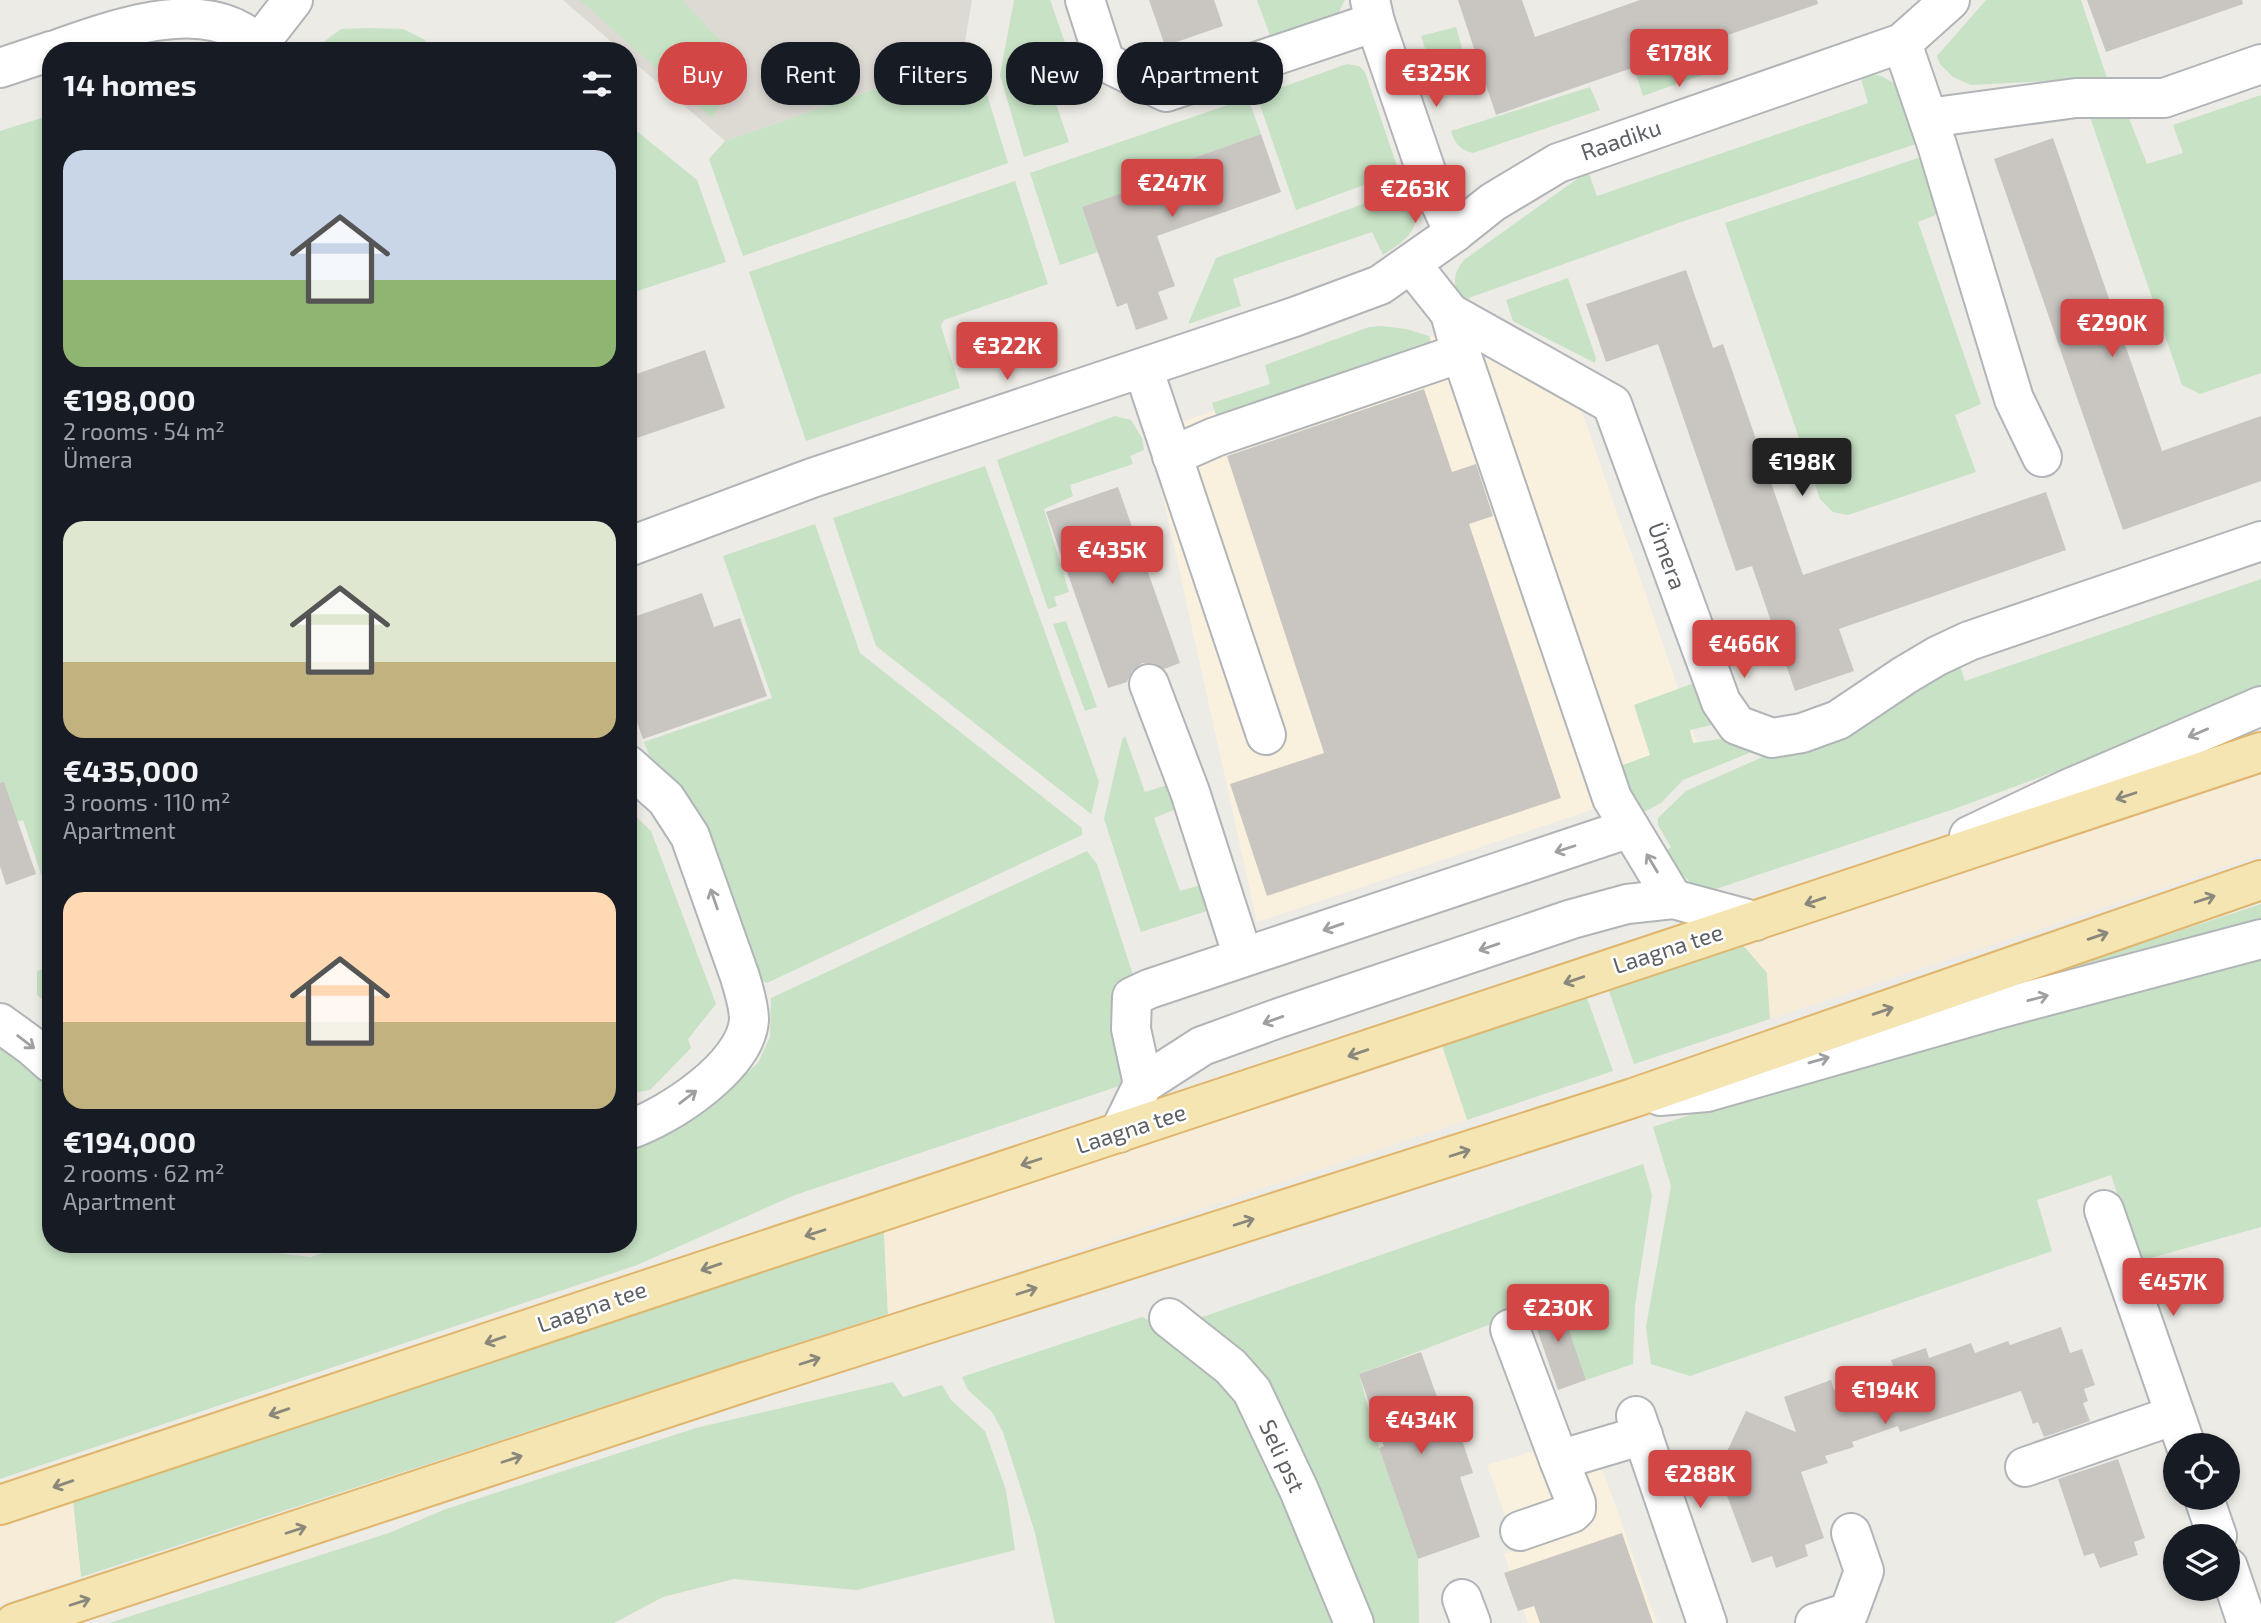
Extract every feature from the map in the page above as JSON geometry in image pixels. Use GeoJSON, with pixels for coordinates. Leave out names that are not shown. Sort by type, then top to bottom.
{"type":"FeatureCollection","features":[{"type":"Feature","properties":{"kind":"main road","name":"Laagna tee"},"geometry":{"type":"LineString","coordinates":[[0,1505],[2261,752]]}},
{"type":"Feature","properties":{"kind":"main road"},"geometry":{"type":"LineString","coordinates":[[15,1623],[771,1374],[1633,1098],[2261,880]]}},
{"type":"Feature","properties":{"kind":"street"},"geometry":{"type":"LineString","coordinates":[[263,42],[293,0]]}},
{"type":"Feature","properties":{"kind":"street"},"geometry":{"type":"LineString","coordinates":[[637,544],[812,478],[1143,368],[1380,285],[1454,233],[1427,174],[1373,11],[1166,92],[1105,62],[1085,0]]}},
{"type":"Feature","properties":{"kind":"street","name":"Raadiku"},"geometry":{"type":"LineString","coordinates":[[1454,233],[1493,202],[1558,163],[1902,43],[1950,0]]}},
{"type":"Feature","properties":{"kind":"street"},"geometry":{"type":"LineString","coordinates":[[77,42],[153,16],[188,13],[218,16],[239,29],[253,42]]}},
{"type":"Feature","properties":{"kind":"street"},"geometry":{"type":"LineString","coordinates":[[1902,43],[1928,118],[2014,399],[2042,457]]}},
{"type":"Feature","properties":{"kind":"street"},"geometry":{"type":"LineString","coordinates":[[0,68],[42,54]]}},
{"type":"Feature","properties":{"kind":"street"},"geometry":{"type":"LineString","coordinates":[[1928,118],[2076,98],[2164,98],[2261,64]]}},
{"type":"Feature","properties":{"kind":"street","name":"Ümera"},"geometry":{"type":"LineString","coordinates":[[1411,264],[1450,313],[1612,404],[1721,702],[1737,725],[1772,738],[1802,733],[1838,720],[1905,675],[1969,641],[2261,541]]}},
{"type":"Feature","properties":{"kind":"street"},"geometry":{"type":"LineString","coordinates":[[1450,313],[1594,752],[1612,798],[1673,899]]}},
{"type":"Feature","properties":{"kind":"street"},"geometry":{"type":"LineString","coordinates":[[1172,456],[1215,437],[1461,353]]}},
{"type":"Feature","properties":{"kind":"street"},"geometry":{"type":"LineString","coordinates":[[1143,368],[1266,735]]}},
{"type":"Feature","properties":{"kind":"street"},"geometry":{"type":"LineString","coordinates":[[1149,684],[1190,792],[1243,957]]}},
{"type":"Feature","properties":{"kind":"street"},"geometry":{"type":"LineString","coordinates":[[1874,881],[2068,789],[2261,706]]}},
{"type":"Feature","properties":{"kind":"street"},"geometry":{"type":"LineString","coordinates":[[637,773],[666,799],[690,836],[747,1000],[749,1022],[741,1045],[702,1087],[660,1116],[637,1126]]}},
{"type":"Feature","properties":{"kind":"street"},"geometry":{"type":"LineString","coordinates":[[1143,1084],[1130,1029],[1132,997],[1243,957],[1630,828]]}},
{"type":"Feature","properties":{"kind":"street"},"geometry":{"type":"LineString","coordinates":[[1119,1133],[1143,1084],[1202,1046],[1572,919],[1627,904],[1673,899],[1755,921]]}},
{"type":"Feature","properties":{"kind":"street"},"geometry":{"type":"LineString","coordinates":[[1633,1098],[1707,1092],[1994,1010],[2261,939]]}},
{"type":"Feature","properties":{"kind":"street"},"geometry":{"type":"LineString","coordinates":[[0,1023],[42,1055]]}},
{"type":"Feature","properties":{"kind":"street"},"geometry":{"type":"LineString","coordinates":[[2025,1468],[2180,1430],[2104,1210]]}},
{"type":"Feature","properties":{"kind":"street","name":"Seli pst"},"geometry":{"type":"LineString","coordinates":[[1169,1318],[1231,1367],[1252,1391],[1298,1490],[1353,1623]]}},
{"type":"Feature","properties":{"kind":"street"},"geometry":{"type":"LineString","coordinates":[[1510,1329],[1576,1503],[1576,1509],[1572,1513],[1520,1531]]}},
{"type":"Feature","properties":{"kind":"street"},"geometry":{"type":"LineString","coordinates":[[1559,1460],[1640,1425],[1707,1623]]}},
{"type":"Feature","properties":{"kind":"street"},"geometry":{"type":"LineString","coordinates":[[1815,1623],[1849,1612],[1864,1571],[1851,1533]]}},
{"type":"Feature","properties":{"kind":"street"},"geometry":{"type":"LineString","coordinates":[[2240,1601],[2247,1623]]}},
{"type":"Feature","properties":{"kind":"shaded area"},"geometry":{"type":"Polygon","coordinates":[[[563,0],[972,0],[965,42],[874,42],[874,89],[860,94],[860,42],[761,42],[761,105],[829,105],[725,141],[683,105],[747,105],[747,42],[658,42],[658,83],[637,65],[637,42],[612,42],[563,0]]]}},
{"type":"Feature","properties":{"kind":"shaded area"},"geometry":{"type":"Polygon","coordinates":[[[1442,333],[1580,406],[1707,771],[1257,922],[1149,433],[1442,333]]]}},
{"type":"Feature","properties":{"kind":"shaded area"},"geometry":{"type":"Polygon","coordinates":[[[1590,1434],[1657,1623],[1528,1623],[1504,1554],[1517,1549],[1487,1465],[1590,1434]]]}},
{"type":"Feature","properties":{"kind":"green space"},"geometry":{"type":"Polygon","coordinates":[[[580,0],[682,0],[721,42],[658,42],[658,70],[637,51],[637,42],[627,42],[580,0]]]}},
{"type":"Feature","properties":{"kind":"green space"},"geometry":{"type":"Polygon","coordinates":[[[1014,0],[1050,0],[1065,42],[1006,42],[1014,0]]]}},
{"type":"Feature","properties":{"kind":"green space"},"geometry":{"type":"Polygon","coordinates":[[[1257,0],[1345,0],[1336,18],[1272,41],[1257,0]]]}},
{"type":"Feature","properties":{"kind":"green space"},"geometry":{"type":"Polygon","coordinates":[[[1986,0],[2081,0],[2107,78],[1971,85],[1953,77],[1940,64],[1937,56],[1986,0]]]}},
{"type":"Feature","properties":{"kind":"green space"},"geometry":{"type":"Polygon","coordinates":[[[1456,27],[1472,82],[1439,92],[1421,36],[1456,27]]]}},
{"type":"Feature","properties":{"kind":"green space"},"geometry":{"type":"Polygon","coordinates":[[[341,29],[403,29],[425,42],[323,42],[341,29]]]}},
{"type":"Feature","properties":{"kind":"green space"},"geometry":{"type":"Polygon","coordinates":[[[1006,43],[1006,96],[1000,75],[1006,43]]]}},
{"type":"Feature","properties":{"kind":"green space"},"geometry":{"type":"Polygon","coordinates":[[[1695,49],[1705,74],[1643,96],[1635,71],[1695,49]]]}},
{"type":"Feature","properties":{"kind":"green space"},"geometry":{"type":"Polygon","coordinates":[[[1347,64],[1359,66],[1365,72],[1399,172],[1296,210],[1260,105],[1283,105],[1283,87],[1347,64]]]}},
{"type":"Feature","properties":{"kind":"green space"},"geometry":{"type":"Polygon","coordinates":[[[1860,75],[1879,75],[1896,84],[1919,143],[1687,220],[1463,300],[1459,295],[1455,280],[1464,260],[1588,171],[1597,196],[1868,103],[1860,75]]]}},
{"type":"Feature","properties":{"kind":"green space"},"geometry":{"type":"Polygon","coordinates":[[[1590,87],[1600,110],[1473,153],[1459,146],[1454,140],[1451,131],[1590,87]]]}},
{"type":"Feature","properties":{"kind":"green space"},"geometry":{"type":"Polygon","coordinates":[[[874,89],[874,105],[990,105],[1008,163],[743,256],[709,159],[725,141],[829,105],[860,105],[860,94],[874,89]]]}},
{"type":"Feature","properties":{"kind":"green space"},"geometry":{"type":"Polygon","coordinates":[[[2261,95],[2261,373],[2200,394],[2182,385],[2090,117],[2128,116],[2147,164],[2183,153],[2173,125],[2261,95]]]}},
{"type":"Feature","properties":{"kind":"green space"},"geometry":{"type":"Polygon","coordinates":[[[697,105],[720,105],[712,118],[697,105]]]}},
{"type":"Feature","properties":{"kind":"green space"},"geometry":{"type":"Polygon","coordinates":[[[1009,105],[1056,105],[1069,142],[1024,157],[1009,105]]]}},
{"type":"Feature","properties":{"kind":"green space"},"geometry":{"type":"Polygon","coordinates":[[[1228,105],[1251,105],[1261,134],[1157,171],[1160,180],[1083,207],[1098,252],[1060,265],[1030,173],[1228,105]]]}},
{"type":"Feature","properties":{"kind":"green space"},"geometry":{"type":"Polygon","coordinates":[[[42,118],[42,877],[23,820],[0,827],[0,131],[42,118]]]}},
{"type":"Feature","properties":{"kind":"green space"},"geometry":{"type":"Polygon","coordinates":[[[637,131],[697,180],[726,262],[637,291],[637,131]]]}},
{"type":"Feature","properties":{"kind":"green space"},"geometry":{"type":"Polygon","coordinates":[[[1924,156],[1943,212],[1918,222],[1981,404],[1955,415],[1976,472],[1848,515],[1833,512],[1820,499],[1725,223],[1924,156]]]}},
{"type":"Feature","properties":{"kind":"green space"},"geometry":{"type":"Polygon","coordinates":[[[1015,181],[1048,284],[944,320],[941,326],[960,388],[806,441],[749,272],[1015,181]]]}},
{"type":"Feature","properties":{"kind":"green space"},"geometry":{"type":"Polygon","coordinates":[[[1409,187],[1415,210],[1414,227],[1403,241],[1383,255],[1372,232],[1233,279],[1241,306],[1188,324],[1216,258],[1409,187]]]}},
{"type":"Feature","properties":{"kind":"green space"},"geometry":{"type":"Polygon","coordinates":[[[1568,278],[1596,358],[1595,363],[1513,321],[1506,300],[1568,278]]]}},
{"type":"Feature","properties":{"kind":"green space"},"geometry":{"type":"Polygon","coordinates":[[[1382,326],[1429,336],[1432,345],[1216,415],[1212,403],[1270,384],[1265,365],[1369,327],[1382,326]]]}},
{"type":"Feature","properties":{"kind":"green space"},"geometry":{"type":"Polygon","coordinates":[[[1115,416],[1131,420],[1142,438],[1144,450],[1130,456],[1133,464],[1070,485],[1073,496],[1044,509],[1069,592],[1054,597],[1057,606],[1048,609],[997,460],[1115,416]]]}},
{"type":"Feature","properties":{"kind":"green space"},"geometry":{"type":"Polygon","coordinates":[[[985,466],[1099,782],[1091,814],[876,646],[833,518],[985,466]]]}},
{"type":"Feature","properties":{"kind":"green space"},"geometry":{"type":"Polygon","coordinates":[[[815,524],[860,653],[1082,828],[1082,835],[767,983],[761,980],[704,819],[685,793],[650,758],[644,742],[772,698],[723,556],[815,524]]]}},
{"type":"Feature","properties":{"kind":"green space"},"geometry":{"type":"Polygon","coordinates":[[[2261,579],[2261,688],[2103,754],[1954,809],[1710,891],[1692,884],[1661,854],[1671,847],[1658,825],[1658,818],[1686,791],[1776,751],[1957,658],[1965,681],[2261,579]]]}},
{"type":"Feature","properties":{"kind":"green space"},"geometry":{"type":"Polygon","coordinates":[[[1066,621],[1097,707],[1085,711],[1053,624],[1066,621]]]}},
{"type":"Feature","properties":{"kind":"green space"},"geometry":{"type":"Polygon","coordinates":[[[1705,679],[1725,722],[1690,730],[1693,743],[1741,736],[1766,746],[1683,780],[1661,803],[1636,816],[1615,768],[1650,755],[1634,705],[1705,679]]]}},
{"type":"Feature","properties":{"kind":"green space"},"geometry":{"type":"Polygon","coordinates":[[[1125,736],[1145,792],[1167,785],[1176,809],[1154,818],[1180,891],[1201,885],[1210,910],[1141,932],[1104,819],[1125,736]]]}},
{"type":"Feature","properties":{"kind":"green space"},"geometry":{"type":"Polygon","coordinates":[[[637,818],[651,831],[716,1004],[688,1039],[691,1048],[650,1090],[637,1092],[637,818]]]}},
{"type":"Feature","properties":{"kind":"green space"},"geometry":{"type":"Polygon","coordinates":[[[1087,851],[1097,864],[1133,975],[1112,991],[1112,1020],[1126,1067],[1119,1086],[795,1195],[637,1265],[0,1479],[0,1044],[42,1079],[42,1253],[276,1253],[311,1257],[323,1253],[637,1253],[637,1144],[681,1128],[758,1063],[770,1037],[771,998],[1087,851]]]}},
{"type":"Feature","properties":{"kind":"green space"},"geometry":{"type":"Polygon","coordinates":[[[2261,904],[2261,918],[2080,966],[2079,964],[2261,904]]]}},
{"type":"Feature","properties":{"kind":"green space"},"geometry":{"type":"Polygon","coordinates":[[[1743,945],[1767,973],[1770,1019],[1634,1064],[1609,991],[1743,945]]]}},
{"type":"Feature","properties":{"kind":"green space"},"geometry":{"type":"Polygon","coordinates":[[[2261,954],[2261,1227],[2140,1261],[2111,1175],[2037,1200],[2052,1251],[1690,1376],[1651,1364],[1646,1327],[1671,1186],[1653,1127],[1812,1075],[2261,954]]]}},
{"type":"Feature","properties":{"kind":"green space"},"geometry":{"type":"Polygon","coordinates":[[[42,969],[42,999],[37,995],[37,971],[42,969]]]}},
{"type":"Feature","properties":{"kind":"green space"},"geometry":{"type":"Polygon","coordinates":[[[1587,998],[1613,1071],[1467,1120],[1442,1046],[1587,998]]]}},
{"type":"Feature","properties":{"kind":"green space"},"geometry":{"type":"Polygon","coordinates":[[[1643,1164],[1652,1195],[1635,1305],[1633,1364],[1586,1380],[1557,1299],[1359,1374],[1379,1448],[1418,1559],[1419,1623],[1368,1623],[1292,1446],[1185,1323],[1643,1164]]]}},
{"type":"Feature","properties":{"kind":"green space"},"geometry":{"type":"Polygon","coordinates":[[[884,1232],[888,1314],[81,1577],[73,1502],[884,1232]]]}},
{"type":"Feature","properties":{"kind":"green space"},"geometry":{"type":"Polygon","coordinates":[[[1142,1317],[1173,1332],[1227,1370],[1343,1623],[1055,1623],[1035,1533],[1003,1432],[992,1412],[968,1390],[962,1377],[1142,1317]]]}},
{"type":"Feature","properties":{"kind":"green space"},"geometry":{"type":"Polygon","coordinates":[[[893,1382],[903,1397],[942,1385],[951,1400],[985,1431],[1006,1490],[1015,1550],[857,1590],[734,1579],[663,1597],[614,1623],[109,1623],[389,1533],[446,1509],[696,1428],[893,1382]]]}},
{"type":"Feature","properties":{"kind":"sand"},"geometry":{"type":"Polygon","coordinates":[[[2261,772],[2261,855],[1770,1019],[1767,973],[1743,945],[2261,772]]]}},
{"type":"Feature","properties":{"kind":"sand"},"geometry":{"type":"Polygon","coordinates":[[[1442,1046],[1467,1120],[888,1314],[884,1232],[1442,1046]]]}},
{"type":"Feature","properties":{"kind":"sand"},"geometry":{"type":"Polygon","coordinates":[[[73,1502],[81,1577],[0,1605],[0,1527],[73,1502]]]}},
{"type":"Feature","properties":{"kind":"building"},"geometry":{"type":"Polygon","coordinates":[[[1149,0],[1214,0],[1223,26],[1177,42],[1164,42],[1149,0]]]}},
{"type":"Feature","properties":{"kind":"building"},"geometry":{"type":"Polygon","coordinates":[[[1458,0],[1522,0],[1535,37],[1640,0],[1817,0],[1818,4],[1496,115],[1458,0]]]}},
{"type":"Feature","properties":{"kind":"building"},"geometry":{"type":"Polygon","coordinates":[[[2087,0],[2242,0],[2243,4],[2106,52],[2087,0]]]}},
{"type":"Feature","properties":{"kind":"building"},"geometry":{"type":"Polygon","coordinates":[[[1261,134],[1281,192],[1157,236],[1175,286],[1158,292],[1168,319],[1136,330],[1127,303],[1117,307],[1082,207],[1160,180],[1157,171],[1261,134]]]}},
{"type":"Feature","properties":{"kind":"building"},"geometry":{"type":"Polygon","coordinates":[[[2053,138],[2162,451],[2261,416],[2261,481],[2123,530],[1994,159],[2053,138]]]}},
{"type":"Feature","properties":{"kind":"building"},"geometry":{"type":"Polygon","coordinates":[[[1686,270],[1713,348],[1723,344],[1803,575],[2046,492],[2066,550],[1839,629],[1854,671],[1795,691],[1752,566],[1736,571],[1658,344],[1606,362],[1586,304],[1686,270]]]}},
{"type":"Feature","properties":{"kind":"building"},"geometry":{"type":"Polygon","coordinates":[[[705,350],[725,408],[637,438],[637,374],[705,350]]]}},
{"type":"Feature","properties":{"kind":"building"},"geometry":{"type":"Polygon","coordinates":[[[1424,389],[1452,472],[1476,464],[1493,516],[1469,524],[1561,798],[1267,896],[1230,784],[1324,753],[1227,456],[1424,389]]]}},
{"type":"Feature","properties":{"kind":"building"},"geometry":{"type":"Polygon","coordinates":[[[1118,487],[1180,663],[1164,669],[1153,663],[1142,663],[1132,671],[1127,682],[1108,688],[1046,512],[1118,487]]]}},
{"type":"Feature","properties":{"kind":"building"},"geometry":{"type":"Polygon","coordinates":[[[702,593],[714,627],[740,618],[767,696],[643,739],[637,722],[637,616],[702,593]]]}},
{"type":"Feature","properties":{"kind":"building"},"geometry":{"type":"Polygon","coordinates":[[[4,782],[36,874],[6,885],[0,866],[0,783],[4,782]]]}},
{"type":"Feature","properties":{"kind":"building"},"geometry":{"type":"Polygon","coordinates":[[[1558,1299],[1586,1380],[1558,1390],[1530,1309],[1558,1299]]]}},
{"type":"Feature","properties":{"kind":"building"},"geometry":{"type":"Polygon","coordinates":[[[2061,1327],[2070,1353],[2082,1349],[2095,1385],[2084,1389],[2088,1401],[2083,1403],[2090,1421],[2044,1437],[2038,1422],[2033,1424],[2021,1391],[1900,1432],[1898,1426],[1852,1442],[1854,1447],[1825,1456],[1828,1463],[1801,1472],[1824,1538],[1805,1545],[1808,1556],[1776,1568],[1772,1556],[1752,1563],[1722,1482],[1714,1479],[1746,1411],[1796,1432],[1784,1397],[1831,1380],[1834,1390],[1893,1366],[1891,1360],[1926,1348],[1929,1358],[1971,1343],[1975,1353],[2008,1341],[2010,1345],[2061,1327]]]}},
{"type":"Feature","properties":{"kind":"building"},"geometry":{"type":"Polygon","coordinates":[[[1421,1352],[1453,1442],[1462,1440],[1473,1473],[1460,1477],[1480,1537],[1418,1559],[1379,1448],[1384,1446],[1359,1374],[1421,1352]]]}},
{"type":"Feature","properties":{"kind":"building"},"geometry":{"type":"Polygon","coordinates":[[[2118,1459],[2145,1538],[2134,1542],[2138,1555],[2100,1568],[2094,1553],[2084,1556],[2058,1479],[2118,1459]]]}},
{"type":"Feature","properties":{"kind":"building"},"geometry":{"type":"Polygon","coordinates":[[[1622,1533],[1653,1623],[1540,1623],[1534,1606],[1518,1611],[1504,1573],[1622,1533]]]}}]}
